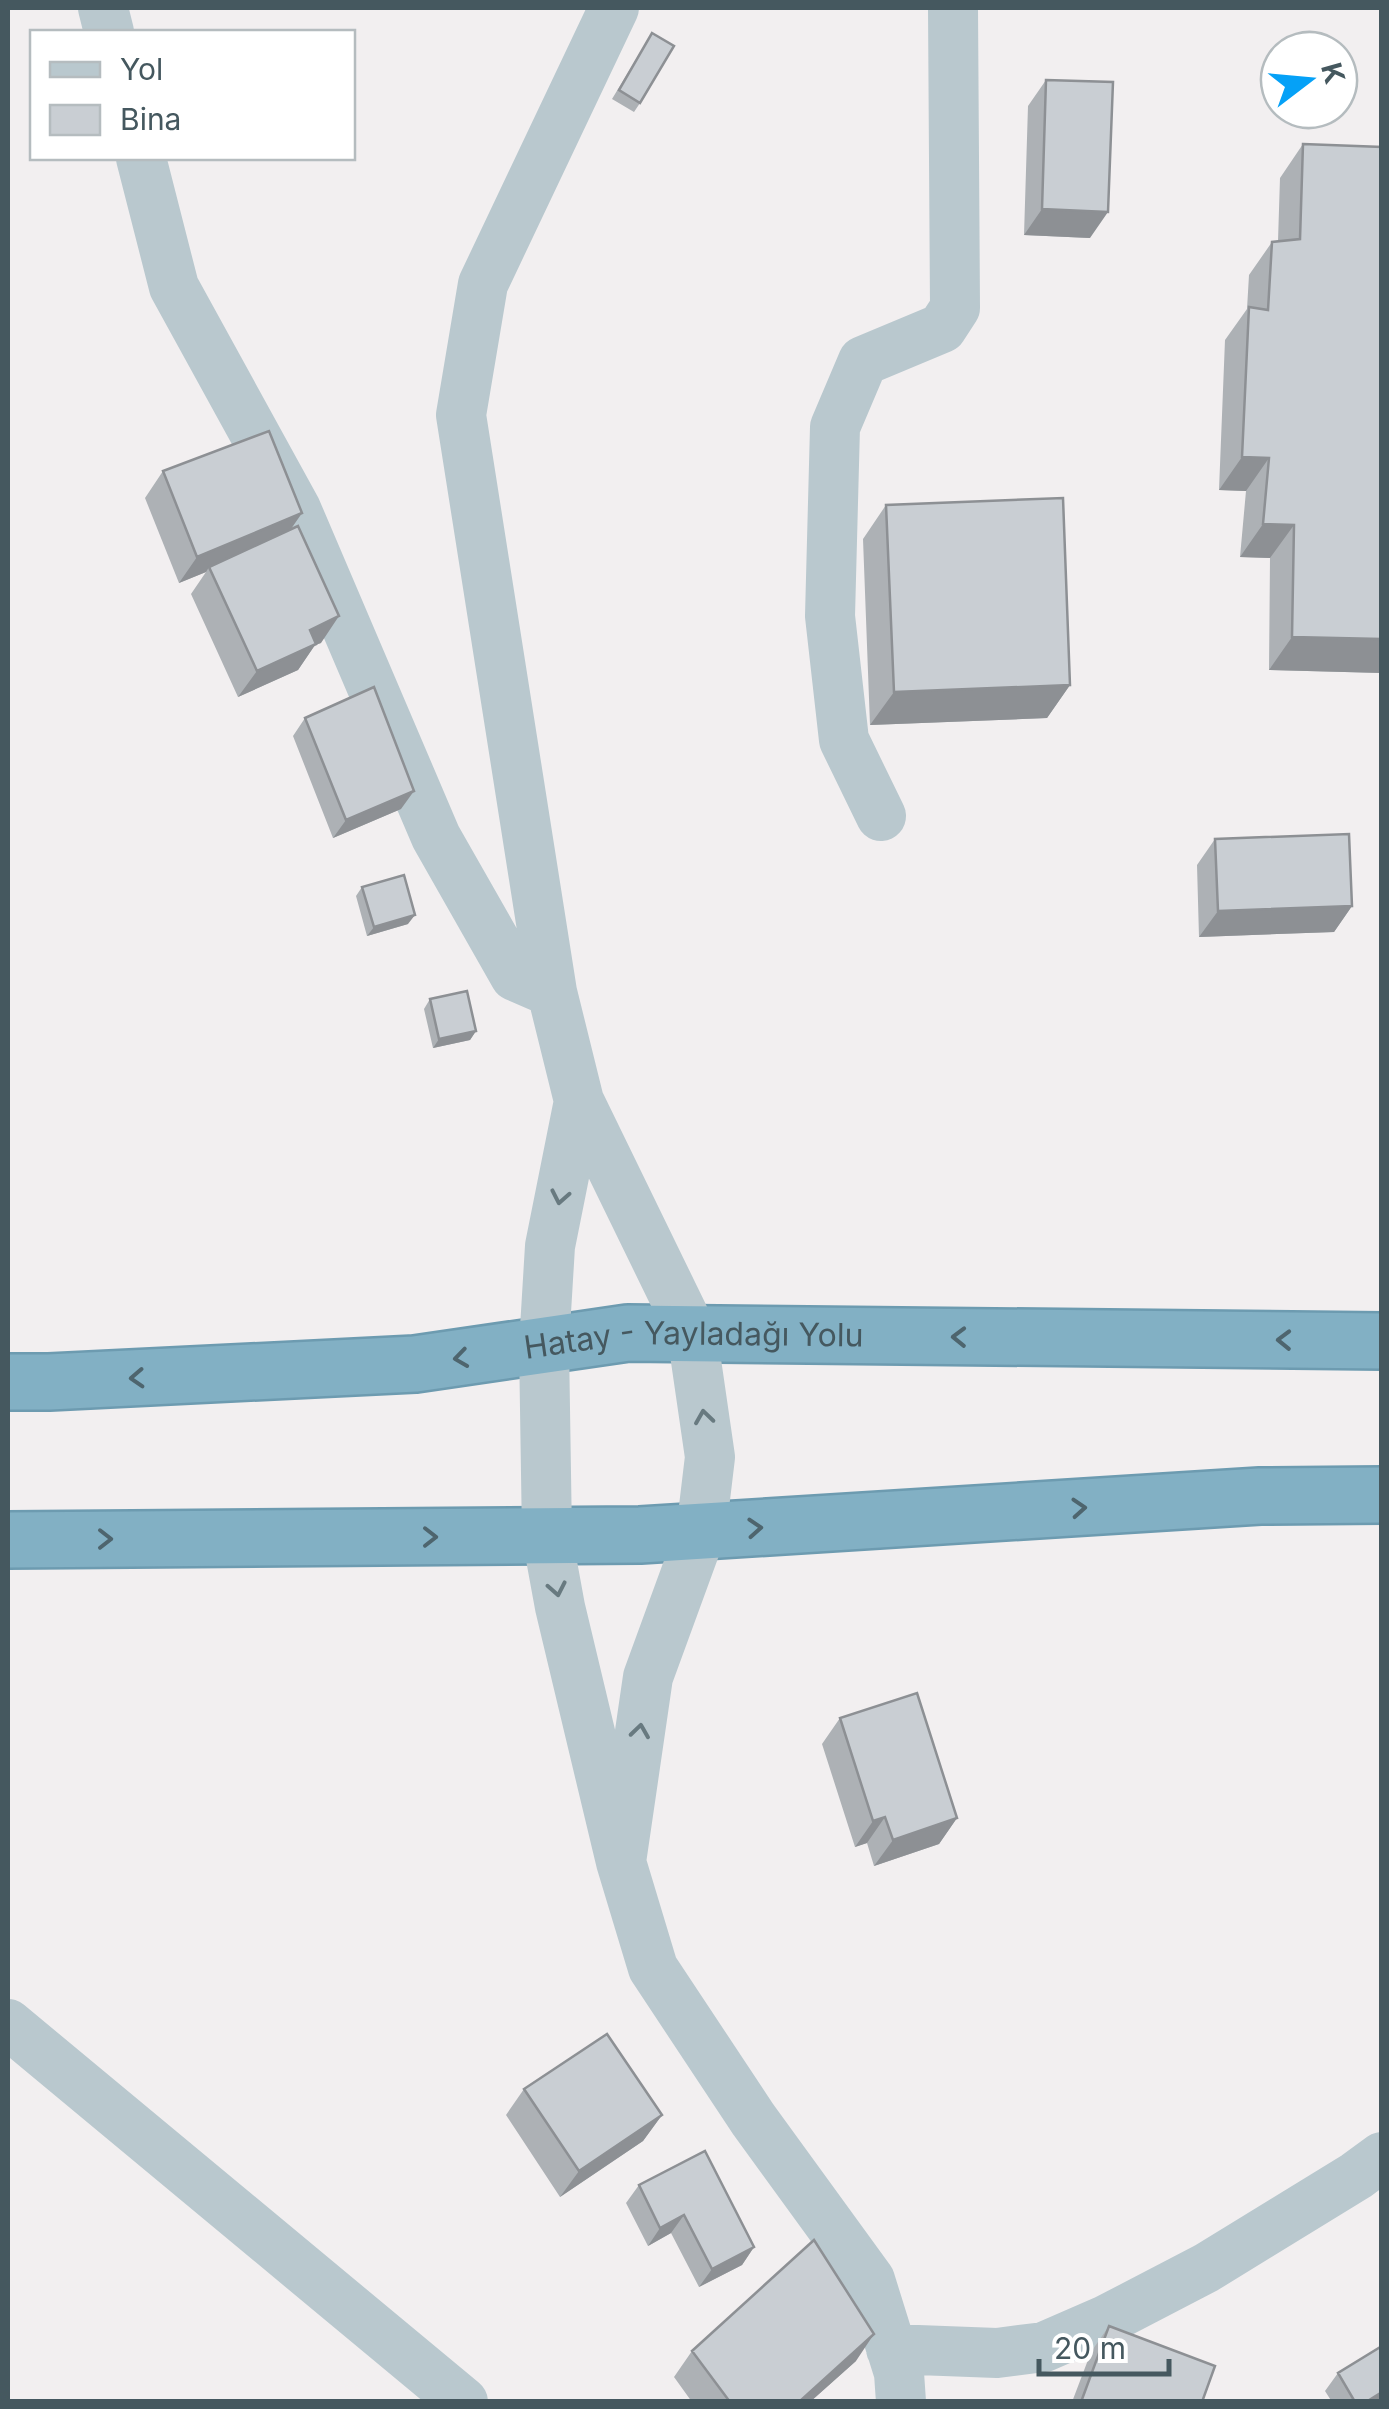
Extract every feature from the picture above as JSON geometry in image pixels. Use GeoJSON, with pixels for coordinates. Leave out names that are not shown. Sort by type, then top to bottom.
{"type":"FeatureCollection","features":[{"type":"Feature","properties":{"kind":"highway","name":"Hatay - Yayladağı Yolu"},"geometry":{"type":"LineString","coordinates":[[8,1382],[415,1364],[628,1332],[1382,1342]]}},
{"type":"Feature","properties":{"kind":"highway"},"geometry":{"type":"LineString","coordinates":[[8,1540],[701,1532],[1260,1496],[1382,1495]]}},
{"type":"Feature","properties":{"kind":"street"},"geometry":{"type":"LineString","coordinates":[[614,8],[482,284],[461,415],[552,992],[578,1101],[692,1333],[710,1457],[701,1532],[648,1677],[621,1862]]}},
{"type":"Feature","properties":{"kind":"street"},"geometry":{"type":"LineString","coordinates":[[881,816],[844,740],[830,616],[835,427],[864,361],[942,328],[955,308],[954,8]]}},
{"type":"Feature","properties":{"kind":"street"},"geometry":{"type":"LineString","coordinates":[[142,160],[174,288],[296,509],[436,837],[515,976],[552,992]]}},
{"type":"Feature","properties":{"kind":"street"},"geometry":{"type":"LineString","coordinates":[[578,1101],[550,1246],[544,1345],[547,1536],[621,1862],[653,1968],[752,2118],[870,2280],[899,2373],[901,2402]]}},
{"type":"Feature","properties":{"kind":"street"},"geometry":{"type":"LineString","coordinates":[[8,2024],[462,2402]]}},
{"type":"Feature","properties":{"kind":"street"},"geometry":{"type":"LineString","coordinates":[[891,2349],[996,2353],[1044,2347],[1206,2268],[1382,2157]]}},
{"type":"Feature","properties":{"kind":"building"},"geometry":{"type":"Polygon","coordinates":[[[652,33],[674,46],[640,103],[619,90],[652,33]]]}},
{"type":"Feature","properties":{"kind":"building"},"geometry":{"type":"Polygon","coordinates":[[[1046,80],[1113,82],[1108,212],[1042,209],[1046,80]]]}},
{"type":"Feature","properties":{"kind":"building"},"geometry":{"type":"Polygon","coordinates":[[[1303,144],[1382,147],[1382,639],[1292,637],[1294,525],[1263,524],[1269,458],[1242,457],[1249,307],[1268,310],[1272,242],[1300,239],[1303,144]]]}},
{"type":"Feature","properties":{"kind":"building"},"geometry":{"type":"Polygon","coordinates":[[[269,431],[302,513],[197,557],[163,471],[269,431]]]}},
{"type":"Feature","properties":{"kind":"building"},"geometry":{"type":"Polygon","coordinates":[[[1063,498],[1070,685],[894,692],[886,505],[1063,498]]]}},
{"type":"Feature","properties":{"kind":"building"},"geometry":{"type":"Polygon","coordinates":[[[298,526],[339,616],[310,630],[316,644],[257,671],[209,567],[298,526]]]}},
{"type":"Feature","properties":{"kind":"building"},"geometry":{"type":"Polygon","coordinates":[[[374,687],[414,791],[346,820],[305,718],[374,687]]]}},
{"type":"Feature","properties":{"kind":"building"},"geometry":{"type":"Polygon","coordinates":[[[1349,834],[1352,906],[1218,911],[1215,839],[1349,834]]]}},
{"type":"Feature","properties":{"kind":"building"},"geometry":{"type":"Polygon","coordinates":[[[404,875],[415,915],[374,927],[362,887],[404,875]]]}},
{"type":"Feature","properties":{"kind":"building"},"geometry":{"type":"Polygon","coordinates":[[[467,991],[476,1031],[439,1039],[430,999],[467,991]]]}},
{"type":"Feature","properties":{"kind":"building"},"geometry":{"type":"Polygon","coordinates":[[[917,1693],[957,1818],[893,1840],[885,1817],[873,1821],[840,1718],[917,1693]]]}},
{"type":"Feature","properties":{"kind":"building"},"geometry":{"type":"Polygon","coordinates":[[[607,2034],[662,2115],[579,2171],[524,2089],[607,2034]]]}},
{"type":"Feature","properties":{"kind":"building"},"geometry":{"type":"Polygon","coordinates":[[[705,2151],[754,2247],[712,2269],[684,2215],[660,2228],[639,2185],[705,2151]]]}},
{"type":"Feature","properties":{"kind":"building"},"geometry":{"type":"Polygon","coordinates":[[[814,2240],[874,2334],[799,2402],[730,2402],[692,2351],[814,2240]]]}},
{"type":"Feature","properties":{"kind":"building"},"geometry":{"type":"Polygon","coordinates":[[[1109,2326],[1215,2366],[1202,2402],[1081,2402],[1109,2326]]]}},
{"type":"Feature","properties":{"kind":"building"},"geometry":{"type":"Polygon","coordinates":[[[1382,2346],[1382,2392],[1366,2402],[1355,2402],[1338,2373],[1382,2346]]]}}]}
